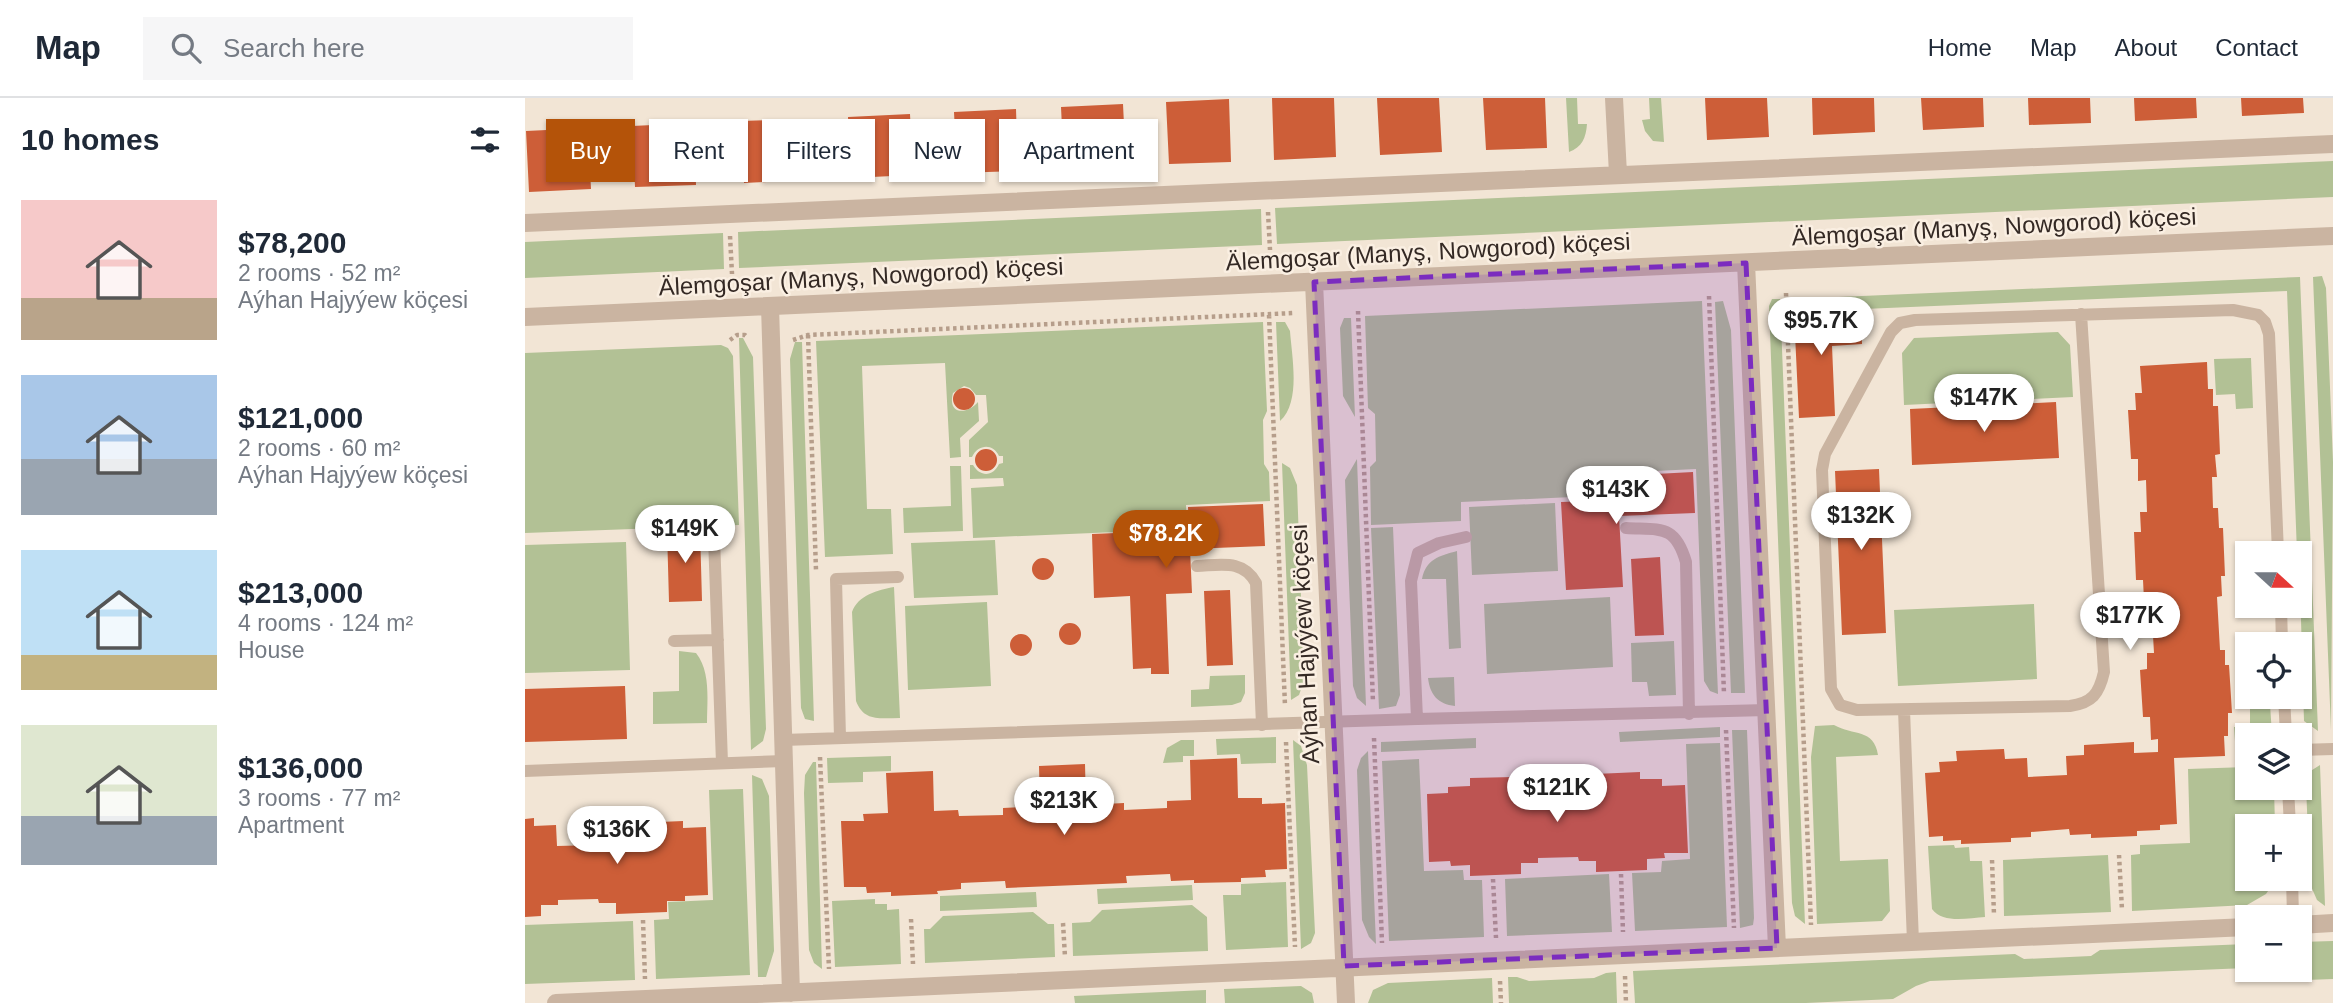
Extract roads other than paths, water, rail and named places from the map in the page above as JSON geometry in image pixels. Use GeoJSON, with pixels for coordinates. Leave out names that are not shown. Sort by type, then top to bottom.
{"type":"FeatureCollection","features":[{"type":"Feature","properties":{"kind":"street"},"geometry":{"type":"LineString","coordinates":[[1614,98],[1618,174]]}},
{"type":"Feature","properties":{"kind":"street"},"geometry":{"type":"LineString","coordinates":[[525,223],[2333,144]]}},
{"type":"Feature","properties":{"kind":"street","name":"Älemgoşar (Manyş, Nowgorod) köçesi"},"geometry":{"type":"LineString","coordinates":[[525,317],[2333,236]]}},
{"type":"Feature","properties":{"kind":"street"},"geometry":{"type":"LineString","coordinates":[[1746,262],[1777,948]]}},
{"type":"Feature","properties":{"kind":"street","name":"Aýhan Hajyýew köçesi"},"geometry":{"type":"LineString","coordinates":[[1314,282],[1346,1003]]}},
{"type":"Feature","properties":{"kind":"street"},"geometry":{"type":"LineString","coordinates":[[770,306],[791,993]]}},
{"type":"Feature","properties":{"kind":"street"},"geometry":{"type":"LineString","coordinates":[[2312,924],[2333,923]]}},
{"type":"Feature","properties":{"kind":"street"},"geometry":{"type":"LineString","coordinates":[[556,1003],[2235,928]]}},
{"type":"Feature","properties":{"kind":"lane"},"geometry":{"type":"LineString","coordinates":[[2081,314],[2104,672],[2101,687],[2085,704],[2070,706],[1857,710],[1840,705],[1831,689],[1822,470],[1825,454],[1891,332],[1900,323],[1915,320],[2081,314],[2233,310],[2258,315],[2265,322],[2269,334],[2278,541]]}},
{"type":"Feature","properties":{"kind":"lane"},"geometry":{"type":"LineString","coordinates":[[1626,528],[1664,530],[1681,545],[1686,562],[1689,714]]}},
{"type":"Feature","properties":{"kind":"lane"},"geometry":{"type":"LineString","coordinates":[[714,537],[722,764]]}},
{"type":"Feature","properties":{"kind":"lane"},"geometry":{"type":"LineString","coordinates":[[1417,719],[1411,581],[1418,554],[1439,542],[1466,537]]}},
{"type":"Feature","properties":{"kind":"lane"},"geometry":{"type":"LineString","coordinates":[[1197,566],[1237,565],[1245,569],[1256,583],[1262,725]]}},
{"type":"Feature","properties":{"kind":"lane"},"geometry":{"type":"LineString","coordinates":[[840,738],[836,579],[898,578]]}},
{"type":"Feature","properties":{"kind":"lane"},"geometry":{"type":"LineString","coordinates":[[674,641],[718,640]]}},
{"type":"Feature","properties":{"kind":"lane"},"geometry":{"type":"LineString","coordinates":[[783,740],[1767,710]]}},
{"type":"Feature","properties":{"kind":"lane"},"geometry":{"type":"LineString","coordinates":[[1904,710],[1913,942]]}},
{"type":"Feature","properties":{"kind":"lane"},"geometry":{"type":"LineString","coordinates":[[2312,750],[2333,749]]}},
{"type":"Feature","properties":{"kind":"lane"},"geometry":{"type":"LineString","coordinates":[[525,771],[784,761]]}}]}
